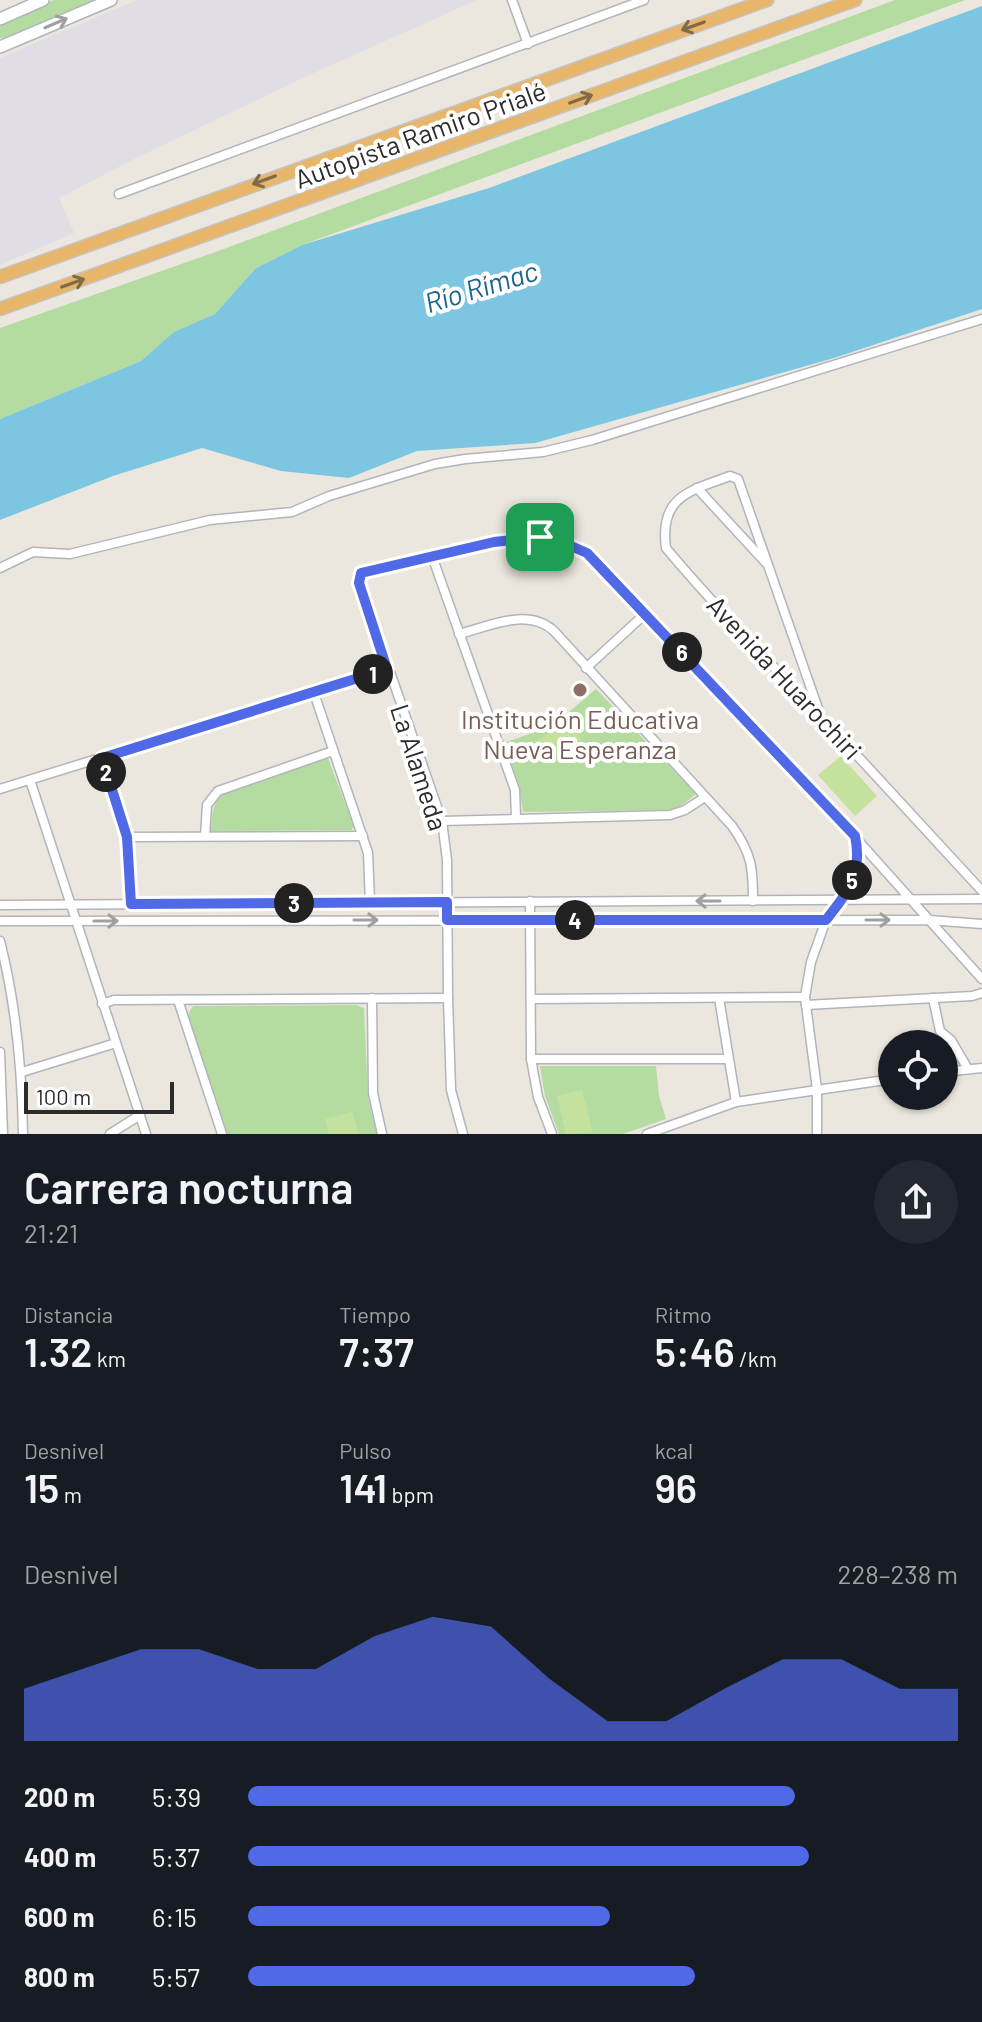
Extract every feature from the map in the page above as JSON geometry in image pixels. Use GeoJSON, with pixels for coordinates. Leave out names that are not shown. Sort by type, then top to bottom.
{"type":"FeatureCollection","features":[{"type":"Feature","properties":{"kind":"highway","name":"Autopista Ramiro Prialé"},"geometry":{"type":"LineString","coordinates":[[0,277],[767,0]]}},
{"type":"Feature","properties":{"kind":"highway","name":"Autopista Ramiro Prialé"},"geometry":{"type":"LineString","coordinates":[[0,309],[855,0]]}},
{"type":"Feature","properties":{"kind":"main road"},"geometry":{"type":"LineString","coordinates":[[0,19],[43,0]]}},
{"type":"Feature","properties":{"kind":"main road"},"geometry":{"type":"LineString","coordinates":[[0,47],[111,0]]}},
{"type":"Feature","properties":{"kind":"street"},"geometry":{"type":"LineString","coordinates":[[512,0],[528,44]]}},
{"type":"Feature","properties":{"kind":"street"},"geometry":{"type":"LineString","coordinates":[[119,194],[644,0]]}},
{"type":"Feature","properties":{"kind":"street"},"geometry":{"type":"LineString","coordinates":[[0,568],[33,552],[70,554],[210,520],[292,512],[329,496],[435,464],[543,452],[592,440],[982,319]]}},
{"type":"Feature","properties":{"kind":"street","name":"Avenida Huarochiri"},"geometry":{"type":"LineString","coordinates":[[769,567],[735,477],[697,488],[678,497],[671,506],[664,533],[666,548],[982,891]]}},
{"type":"Feature","properties":{"kind":"street"},"geometry":{"type":"LineString","coordinates":[[697,488],[769,567],[821,717]]}},
{"type":"Feature","properties":{"kind":"street"},"geometry":{"type":"LineString","coordinates":[[516,818],[515,790],[432,556],[494,542],[540,537],[587,553],[855,836],[982,979]]}},
{"type":"Feature","properties":{"kind":"street","name":"La Alameda"},"geometry":{"type":"LineString","coordinates":[[432,556],[361,573],[359,583],[442,821],[447,860],[451,1090],[463,1134]]}},
{"type":"Feature","properties":{"kind":"street"},"geometry":{"type":"LineString","coordinates":[[586,668],[645,614]]}},
{"type":"Feature","properties":{"kind":"street"},"geometry":{"type":"LineString","coordinates":[[459,634],[515,620],[540,620],[554,631],[746,846],[752,865],[753,901]]}},
{"type":"Feature","properties":{"kind":"street"},"geometry":{"type":"LineString","coordinates":[[0,789],[387,669]]}},
{"type":"Feature","properties":{"kind":"street"},"geometry":{"type":"LineString","coordinates":[[314,693],[368,853],[370,903]]}},
{"type":"Feature","properties":{"kind":"street"},"geometry":{"type":"LineString","coordinates":[[205,836],[207,805],[218,791],[333,751]]}},
{"type":"Feature","properties":{"kind":"street"},"geometry":{"type":"LineString","coordinates":[[102,758],[127,837],[131,904]]}},
{"type":"Feature","properties":{"kind":"street"},"geometry":{"type":"LineString","coordinates":[[30,780],[146,1134]]}},
{"type":"Feature","properties":{"kind":"street"},"geometry":{"type":"LineString","coordinates":[[442,821],[670,815],[685,810],[705,797]]}},
{"type":"Feature","properties":{"kind":"street"},"geometry":{"type":"LineString","coordinates":[[127,837],[363,836]]}},
{"type":"Feature","properties":{"kind":"street"},"geometry":{"type":"LineString","coordinates":[[817,1134],[817,1089],[806,1001],[811,962],[826,920],[841,900],[858,867],[855,836]]}},
{"type":"Feature","properties":{"kind":"street"},"geometry":{"type":"LineString","coordinates":[[0,905],[982,899]]}},
{"type":"Feature","properties":{"kind":"street"},"geometry":{"type":"LineString","coordinates":[[530,901],[531,1059],[538,1097],[552,1134]]}},
{"type":"Feature","properties":{"kind":"street"},"geometry":{"type":"LineString","coordinates":[[0,921],[929,920],[982,924]]}},
{"type":"Feature","properties":{"kind":"street"},"geometry":{"type":"LineString","coordinates":[[0,941],[22,1072],[23,1134]]}},
{"type":"Feature","properties":{"kind":"street"},"geometry":{"type":"LineString","coordinates":[[532,999],[806,1001],[933,998],[982,993]]}},
{"type":"Feature","properties":{"kind":"street"},"geometry":{"type":"LineString","coordinates":[[372,998],[373,1093],[382,1134]]}},
{"type":"Feature","properties":{"kind":"street"},"geometry":{"type":"LineString","coordinates":[[102,1004],[114,1000],[448,998]]}},
{"type":"Feature","properties":{"kind":"street"},"geometry":{"type":"LineString","coordinates":[[719,998],[736,1102]]}},
{"type":"Feature","properties":{"kind":"street"},"geometry":{"type":"LineString","coordinates":[[933,998],[940,1031],[951,1040],[968,1069]]}},
{"type":"Feature","properties":{"kind":"street"},"geometry":{"type":"LineString","coordinates":[[178,1000],[222,1134]]}},
{"type":"Feature","properties":{"kind":"street"},"geometry":{"type":"LineString","coordinates":[[22,1072],[116,1043]]}},
{"type":"Feature","properties":{"kind":"street"},"geometry":{"type":"LineString","coordinates":[[0,1052],[3,1134]]}},
{"type":"Feature","properties":{"kind":"street"},"geometry":{"type":"LineString","coordinates":[[531,1059],[728,1059]]}},
{"type":"Feature","properties":{"kind":"street"},"geometry":{"type":"LineString","coordinates":[[958,1070],[982,1068]]}},
{"type":"Feature","properties":{"kind":"street"},"geometry":{"type":"LineString","coordinates":[[647,1134],[736,1102],[878,1081]]}},
{"type":"Feature","properties":{"kind":"street"},"geometry":{"type":"LineString","coordinates":[[110,1134],[140,1115]]}},
{"type":"Feature","properties":{"kind":"shaded area"},"geometry":{"type":"Polygon","coordinates":[[[137,0],[477,0],[307,76],[59,198],[74,233],[0,265],[0,58],[137,0]]]}},
{"type":"Feature","properties":{"kind":"green space"},"geometry":{"type":"Polygon","coordinates":[[[54,0],[102,0],[8,39],[0,38],[0,23],[54,0]]]}},
{"type":"Feature","properties":{"kind":"green space"},"geometry":{"type":"Polygon","coordinates":[[[895,0],[965,0],[302,245],[256,268],[215,314],[175,332],[141,361],[0,419],[0,328],[221,250],[895,0]]]}},
{"type":"Feature","properties":{"kind":"green space"},"geometry":{"type":"Polygon","coordinates":[[[596,689],[696,794],[669,810],[523,812],[519,785],[504,743],[552,726],[596,689]]]}},
{"type":"Feature","properties":{"kind":"green space"},"geometry":{"type":"Polygon","coordinates":[[[571,722],[581,741],[546,760],[535,741],[571,722]]]}},
{"type":"Feature","properties":{"kind":"green space"},"geometry":{"type":"Polygon","coordinates":[[[841,756],[877,796],[855,816],[818,775],[841,756]]]}},
{"type":"Feature","properties":{"kind":"green space"},"geometry":{"type":"Polygon","coordinates":[[[328,758],[354,827],[351,830],[211,831],[216,803],[228,791],[328,758]]]}},
{"type":"Feature","properties":{"kind":"green space"},"geometry":{"type":"Polygon","coordinates":[[[357,1005],[364,1008],[368,1097],[377,1134],[226,1134],[187,1016],[193,1006],[357,1005]]]}},
{"type":"Feature","properties":{"kind":"green space"},"geometry":{"type":"Polygon","coordinates":[[[540,1066],[656,1066],[659,1096],[666,1119],[623,1134],[559,1134],[545,1096],[540,1066]]]}},
{"type":"Feature","properties":{"kind":"green space"},"geometry":{"type":"Polygon","coordinates":[[[582,1090],[593,1132],[566,1134],[557,1096],[582,1090]]]}},
{"type":"Feature","properties":{"kind":"green space"},"geometry":{"type":"Polygon","coordinates":[[[352,1112],[359,1134],[329,1134],[325,1119],[352,1112]]]}},
{"type":"Feature","properties":{"kind":"water","name":"Río Rímac"},"geometry":{"type":"Polygon","coordinates":[[[982,6],[982,309],[834,358],[535,443],[417,451],[349,478],[281,471],[202,448],[113,476],[0,520],[0,419],[141,361],[174,332],[215,314],[256,268],[302,245],[489,188],[982,6]]]}},
{"type":"Feature","properties":{"kind":"place","name":"Institución Educativa Nueva Esperanza"},"geometry":{"type":"Point","coordinates":[580,690]}},
{"type":"Feature","properties":{"kind":"route"},"geometry":{"type":"LineString","coordinates":[[540,537],[587,553],[855,836],[859,852],[856,874],[826,920],[447,920],[447,902],[131,904],[127,837],[102,758],[387,669],[359,583],[361,573],[494,542],[540,537]]}}]}
